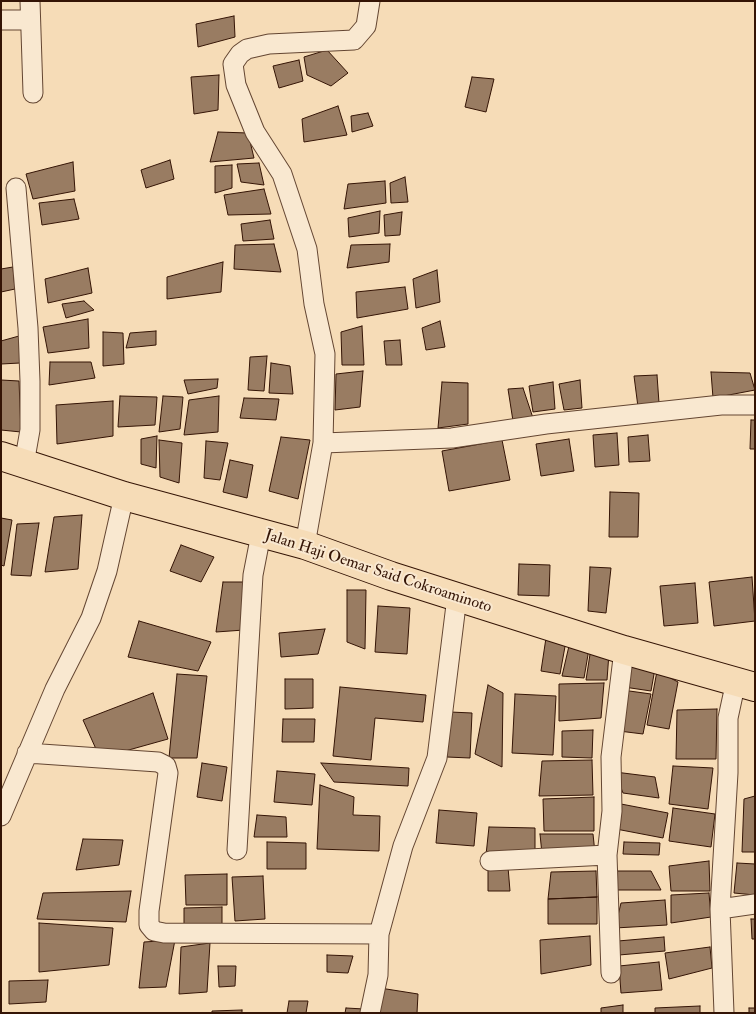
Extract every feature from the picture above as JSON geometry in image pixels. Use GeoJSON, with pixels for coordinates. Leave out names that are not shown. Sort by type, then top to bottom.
{"type":"FeatureCollection","features":[{"type":"Feature","properties":{"kind":"highway","name":"Jalan Haji Oemar Said Cokroaminoto"},"geometry":{"type":"LineString","coordinates":[[13,460],[124,496],[305,546],[624,650],[746,684]]}},
{"type":"Feature","properties":{"kind":"street"},"geometry":{"type":"LineString","coordinates":[[30,1],[33,93]]}},
{"type":"Feature","properties":{"kind":"street"},"geometry":{"type":"LineString","coordinates":[[305,546],[323,443],[324,354],[314,304],[307,249],[282,174],[256,132],[236,85],[233,64],[240,54],[247,49],[269,44],[354,40],[366,26],[370,1]]}},
{"type":"Feature","properties":{"kind":"street"},"geometry":{"type":"LineString","coordinates":[[1,20],[30,20]]}},
{"type":"Feature","properties":{"kind":"street"},"geometry":{"type":"LineString","coordinates":[[13,460],[30,430],[28,328],[16,188]]}},
{"type":"Feature","properties":{"kind":"street"},"geometry":{"type":"LineString","coordinates":[[323,443],[452,438],[546,424],[721,405],[755,405]]}},
{"type":"Feature","properties":{"kind":"street"},"geometry":{"type":"LineString","coordinates":[[1,816],[55,689],[91,618],[107,571],[124,496]]}},
{"type":"Feature","properties":{"kind":"street"},"geometry":{"type":"LineString","coordinates":[[237,850],[253,575],[261,534]]}},
{"type":"Feature","properties":{"kind":"street"},"geometry":{"type":"LineString","coordinates":[[370,1013],[378,975],[379,934],[403,846],[437,758],[457,597]]}},
{"type":"Feature","properties":{"kind":"street"},"geometry":{"type":"LineString","coordinates":[[611,973],[607,855],[612,811],[611,757],[624,650]]}},
{"type":"Feature","properties":{"kind":"street"},"geometry":{"type":"LineString","coordinates":[[724,1013],[720,909],[728,772],[728,718],[746,684]]}},
{"type":"Feature","properties":{"kind":"street"},"geometry":{"type":"LineString","coordinates":[[27,753],[158,762],[166,766],[168,773],[149,911],[149,924],[154,930],[164,933],[379,934]]}},
{"type":"Feature","properties":{"kind":"street"},"geometry":{"type":"LineString","coordinates":[[490,861],[607,855]]}},
{"type":"Feature","properties":{"kind":"street"},"geometry":{"type":"LineString","coordinates":[[720,909],[755,904]]}},
{"type":"Feature","properties":{"kind":"building"},"geometry":{"type":"Polygon","coordinates":[[[234,16],[235,37],[198,47],[196,24],[234,16]]]}},
{"type":"Feature","properties":{"kind":"building"},"geometry":{"type":"Polygon","coordinates":[[[327,50],[348,73],[331,86],[307,75],[304,57],[327,50]]]}},
{"type":"Feature","properties":{"kind":"building"},"geometry":{"type":"Polygon","coordinates":[[[299,60],[303,81],[279,88],[273,66],[299,60]]]}},
{"type":"Feature","properties":{"kind":"building"},"geometry":{"type":"Polygon","coordinates":[[[219,75],[218,110],[194,114],[191,77],[219,75]]]}},
{"type":"Feature","properties":{"kind":"building"},"geometry":{"type":"Polygon","coordinates":[[[472,77],[494,79],[486,112],[465,107],[472,77]]]}},
{"type":"Feature","properties":{"kind":"building"},"geometry":{"type":"Polygon","coordinates":[[[338,106],[347,135],[304,142],[302,119],[338,106]]]}},
{"type":"Feature","properties":{"kind":"building"},"geometry":{"type":"Polygon","coordinates":[[[368,113],[373,126],[352,132],[351,116],[368,113]]]}},
{"type":"Feature","properties":{"kind":"building"},"geometry":{"type":"Polygon","coordinates":[[[218,132],[248,133],[254,158],[210,162],[218,132]]]}},
{"type":"Feature","properties":{"kind":"building"},"geometry":{"type":"Polygon","coordinates":[[[170,160],[174,179],[146,188],[141,170],[170,160]]]}},
{"type":"Feature","properties":{"kind":"building"},"geometry":{"type":"Polygon","coordinates":[[[73,162],[75,191],[33,199],[26,174],[73,162]]]}},
{"type":"Feature","properties":{"kind":"building"},"geometry":{"type":"Polygon","coordinates":[[[259,163],[264,185],[241,182],[237,164],[259,163]]]}},
{"type":"Feature","properties":{"kind":"building"},"geometry":{"type":"Polygon","coordinates":[[[232,165],[232,188],[215,193],[215,166],[232,165]]]}},
{"type":"Feature","properties":{"kind":"building"},"geometry":{"type":"Polygon","coordinates":[[[405,177],[408,202],[391,203],[390,183],[405,177]]]}},
{"type":"Feature","properties":{"kind":"building"},"geometry":{"type":"Polygon","coordinates":[[[385,181],[386,203],[344,209],[348,184],[385,181]]]}},
{"type":"Feature","properties":{"kind":"building"},"geometry":{"type":"Polygon","coordinates":[[[264,189],[271,214],[228,215],[224,195],[264,189]]]}},
{"type":"Feature","properties":{"kind":"building"},"geometry":{"type":"Polygon","coordinates":[[[74,199],[79,219],[42,225],[39,203],[74,199]]]}},
{"type":"Feature","properties":{"kind":"building"},"geometry":{"type":"Polygon","coordinates":[[[380,211],[379,233],[349,237],[348,218],[380,211]]]}},
{"type":"Feature","properties":{"kind":"building"},"geometry":{"type":"Polygon","coordinates":[[[402,212],[400,235],[385,236],[384,215],[402,212]]]}},
{"type":"Feature","properties":{"kind":"building"},"geometry":{"type":"Polygon","coordinates":[[[270,220],[274,239],[243,241],[241,224],[270,220]]]}},
{"type":"Feature","properties":{"kind":"building"},"geometry":{"type":"Polygon","coordinates":[[[274,244],[281,272],[234,269],[235,245],[274,244]]]}},
{"type":"Feature","properties":{"kind":"building"},"geometry":{"type":"Polygon","coordinates":[[[390,244],[389,262],[347,268],[351,245],[390,244]]]}},
{"type":"Feature","properties":{"kind":"building"},"geometry":{"type":"Polygon","coordinates":[[[223,262],[221,292],[167,299],[167,277],[223,262]]]}},
{"type":"Feature","properties":{"kind":"building"},"geometry":{"type":"Polygon","coordinates":[[[13,267],[15,289],[1,292],[1,269],[13,267]]]}},
{"type":"Feature","properties":{"kind":"building"},"geometry":{"type":"Polygon","coordinates":[[[88,268],[92,293],[48,303],[45,279],[88,268]]]}},
{"type":"Feature","properties":{"kind":"building"},"geometry":{"type":"Polygon","coordinates":[[[437,270],[440,302],[416,308],[413,279],[437,270]]]}},
{"type":"Feature","properties":{"kind":"building"},"geometry":{"type":"Polygon","coordinates":[[[405,287],[408,309],[357,318],[356,292],[405,287]]]}},
{"type":"Feature","properties":{"kind":"building"},"geometry":{"type":"Polygon","coordinates":[[[84,301],[94,310],[66,318],[62,304],[84,301]]]}},
{"type":"Feature","properties":{"kind":"building"},"geometry":{"type":"Polygon","coordinates":[[[88,319],[89,348],[48,353],[43,327],[88,319]]]}},
{"type":"Feature","properties":{"kind":"building"},"geometry":{"type":"Polygon","coordinates":[[[440,321],[445,347],[426,350],[422,328],[440,321]]]}},
{"type":"Feature","properties":{"kind":"building"},"geometry":{"type":"Polygon","coordinates":[[[362,326],[364,365],[342,365],[341,332],[362,326]]]}},
{"type":"Feature","properties":{"kind":"building"},"geometry":{"type":"Polygon","coordinates":[[[156,331],[156,345],[126,348],[130,333],[156,331]]]}},
{"type":"Feature","properties":{"kind":"building"},"geometry":{"type":"Polygon","coordinates":[[[103,332],[123,333],[124,364],[103,366],[103,332]]]}},
{"type":"Feature","properties":{"kind":"building"},"geometry":{"type":"Polygon","coordinates":[[[19,336],[20,363],[1,364],[1,341],[19,336]]]}},
{"type":"Feature","properties":{"kind":"building"},"geometry":{"type":"Polygon","coordinates":[[[400,340],[402,365],[386,365],[384,341],[400,340]]]}},
{"type":"Feature","properties":{"kind":"building"},"geometry":{"type":"Polygon","coordinates":[[[267,356],[264,391],[248,390],[250,357],[267,356]]]}},
{"type":"Feature","properties":{"kind":"building"},"geometry":{"type":"Polygon","coordinates":[[[50,362],[91,362],[95,378],[49,385],[50,362]]]}},
{"type":"Feature","properties":{"kind":"building"},"geometry":{"type":"Polygon","coordinates":[[[271,363],[290,366],[293,394],[269,393],[271,363]]]}},
{"type":"Feature","properties":{"kind":"building"},"geometry":{"type":"Polygon","coordinates":[[[363,371],[360,407],[335,410],[336,374],[363,371]]]}},
{"type":"Feature","properties":{"kind":"building"},"geometry":{"type":"Polygon","coordinates":[[[711,372],[750,373],[755,390],[713,398],[711,372]]]}},
{"type":"Feature","properties":{"kind":"building"},"geometry":{"type":"Polygon","coordinates":[[[657,375],[659,403],[638,407],[634,376],[657,375]]]}},
{"type":"Feature","properties":{"kind":"building"},"geometry":{"type":"Polygon","coordinates":[[[218,379],[217,388],[188,394],[184,380],[218,379]]]}},
{"type":"Feature","properties":{"kind":"building"},"geometry":{"type":"Polygon","coordinates":[[[1,380],[19,381],[21,432],[1,430],[1,380]]]}},
{"type":"Feature","properties":{"kind":"building"},"geometry":{"type":"Polygon","coordinates":[[[580,380],[582,408],[564,410],[559,384],[580,380]]]}},
{"type":"Feature","properties":{"kind":"building"},"geometry":{"type":"Polygon","coordinates":[[[442,382],[468,383],[468,424],[438,428],[442,382]]]}},
{"type":"Feature","properties":{"kind":"building"},"geometry":{"type":"Polygon","coordinates":[[[553,382],[555,409],[533,412],[529,386],[553,382]]]}},
{"type":"Feature","properties":{"kind":"building"},"geometry":{"type":"Polygon","coordinates":[[[523,388],[533,418],[513,421],[508,389],[523,388]]]}},
{"type":"Feature","properties":{"kind":"building"},"geometry":{"type":"Polygon","coordinates":[[[120,396],[157,397],[155,425],[118,427],[120,396]]]}},
{"type":"Feature","properties":{"kind":"building"},"geometry":{"type":"Polygon","coordinates":[[[163,396],[183,397],[180,429],[159,432],[163,396]]]}},
{"type":"Feature","properties":{"kind":"building"},"geometry":{"type":"Polygon","coordinates":[[[219,396],[218,432],[184,435],[189,400],[219,396]]]}},
{"type":"Feature","properties":{"kind":"building"},"geometry":{"type":"Polygon","coordinates":[[[244,398],[279,399],[276,420],[240,418],[244,398]]]}},
{"type":"Feature","properties":{"kind":"building"},"geometry":{"type":"Polygon","coordinates":[[[113,401],[113,436],[57,444],[56,405],[113,401]]]}},
{"type":"Feature","properties":{"kind":"building"},"geometry":{"type":"Polygon","coordinates":[[[751,420],[755,420],[755,449],[750,449],[751,420]]]}},
{"type":"Feature","properties":{"kind":"building"},"geometry":{"type":"Polygon","coordinates":[[[617,433],[619,465],[595,467],[593,435],[617,433]]]}},
{"type":"Feature","properties":{"kind":"building"},"geometry":{"type":"Polygon","coordinates":[[[648,435],[650,461],[629,462],[628,437],[648,435]]]}},
{"type":"Feature","properties":{"kind":"building"},"geometry":{"type":"Polygon","coordinates":[[[157,436],[156,468],[141,464],[141,439],[157,436]]]}},
{"type":"Feature","properties":{"kind":"building"},"geometry":{"type":"Polygon","coordinates":[[[281,437],[310,440],[298,499],[269,491],[281,437]]]}},
{"type":"Feature","properties":{"kind":"building"},"geometry":{"type":"Polygon","coordinates":[[[569,439],[574,471],[541,476],[536,444],[569,439]]]}},
{"type":"Feature","properties":{"kind":"building"},"geometry":{"type":"Polygon","coordinates":[[[159,440],[182,443],[179,483],[160,477],[159,440]]]}},
{"type":"Feature","properties":{"kind":"building"},"geometry":{"type":"Polygon","coordinates":[[[502,440],[510,480],[449,491],[442,451],[502,440]]]}},
{"type":"Feature","properties":{"kind":"building"},"geometry":{"type":"Polygon","coordinates":[[[206,441],[228,443],[220,480],[204,478],[206,441]]]}},
{"type":"Feature","properties":{"kind":"building"},"geometry":{"type":"Polygon","coordinates":[[[230,460],[253,465],[247,498],[223,492],[230,460]]]}},
{"type":"Feature","properties":{"kind":"building"},"geometry":{"type":"Polygon","coordinates":[[[610,492],[639,493],[638,537],[609,537],[610,492]]]}},
{"type":"Feature","properties":{"kind":"building"},"geometry":{"type":"Polygon","coordinates":[[[82,515],[78,569],[45,572],[54,517],[82,515]]]}},
{"type":"Feature","properties":{"kind":"building"},"geometry":{"type":"Polygon","coordinates":[[[1,518],[12,520],[4,566],[1,565],[1,518]]]}},
{"type":"Feature","properties":{"kind":"building"},"geometry":{"type":"Polygon","coordinates":[[[39,523],[31,576],[11,575],[17,524],[39,523]]]}},
{"type":"Feature","properties":{"kind":"building"},"geometry":{"type":"Polygon","coordinates":[[[181,545],[214,557],[201,582],[170,571],[181,545]]]}},
{"type":"Feature","properties":{"kind":"building"},"geometry":{"type":"Polygon","coordinates":[[[519,564],[550,565],[549,596],[518,595],[519,564]]]}},
{"type":"Feature","properties":{"kind":"building"},"geometry":{"type":"Polygon","coordinates":[[[590,567],[611,568],[606,613],[588,611],[590,567]]]}},
{"type":"Feature","properties":{"kind":"building"},"geometry":{"type":"Polygon","coordinates":[[[752,577],[755,621],[714,626],[709,582],[752,577]]]}},
{"type":"Feature","properties":{"kind":"building"},"geometry":{"type":"Polygon","coordinates":[[[223,582],[249,582],[244,630],[216,632],[223,582]]]}},
{"type":"Feature","properties":{"kind":"building"},"geometry":{"type":"Polygon","coordinates":[[[695,583],[698,623],[664,626],[660,586],[695,583]]]}},
{"type":"Feature","properties":{"kind":"building"},"geometry":{"type":"Polygon","coordinates":[[[347,590],[366,590],[365,649],[347,642],[347,590]]]}},
{"type":"Feature","properties":{"kind":"building"},"geometry":{"type":"Polygon","coordinates":[[[378,606],[410,608],[407,654],[375,652],[378,606]]]}},
{"type":"Feature","properties":{"kind":"building"},"geometry":{"type":"Polygon","coordinates":[[[139,621],[211,642],[198,671],[128,657],[139,621]]]}},
{"type":"Feature","properties":{"kind":"building"},"geometry":{"type":"Polygon","coordinates":[[[325,629],[318,654],[281,657],[279,633],[325,629]]]}},
{"type":"Feature","properties":{"kind":"building"},"geometry":{"type":"Polygon","coordinates":[[[546,638],[566,641],[560,674],[541,671],[546,638]]]}},
{"type":"Feature","properties":{"kind":"building"},"geometry":{"type":"Polygon","coordinates":[[[569,646],[589,649],[584,678],[562,676],[569,646]]]}},
{"type":"Feature","properties":{"kind":"building"},"geometry":{"type":"Polygon","coordinates":[[[591,648],[609,653],[607,680],[586,680],[591,648]]]}},
{"type":"Feature","properties":{"kind":"building"},"geometry":{"type":"Polygon","coordinates":[[[630,659],[656,663],[651,691],[624,687],[630,659]]]}},
{"type":"Feature","properties":{"kind":"building"},"geometry":{"type":"Polygon","coordinates":[[[657,671],[678,682],[669,729],[647,725],[657,671]]]}},
{"type":"Feature","properties":{"kind":"building"},"geometry":{"type":"Polygon","coordinates":[[[177,674],[207,676],[197,758],[169,758],[177,674]]]}},
{"type":"Feature","properties":{"kind":"building"},"geometry":{"type":"Polygon","coordinates":[[[285,679],[313,679],[313,708],[285,709],[285,679]]]}},
{"type":"Feature","properties":{"kind":"building"},"geometry":{"type":"Polygon","coordinates":[[[604,683],[601,718],[559,721],[559,684],[604,683]]]}},
{"type":"Feature","properties":{"kind":"building"},"geometry":{"type":"Polygon","coordinates":[[[488,685],[503,693],[502,767],[475,754],[488,685]]]}},
{"type":"Feature","properties":{"kind":"building"},"geometry":{"type":"Polygon","coordinates":[[[340,687],[426,695],[423,722],[375,718],[371,760],[333,756],[340,687]]]}},
{"type":"Feature","properties":{"kind":"building"},"geometry":{"type":"Polygon","coordinates":[[[622,690],[651,694],[643,734],[619,731],[622,690]]]}},
{"type":"Feature","properties":{"kind":"building"},"geometry":{"type":"Polygon","coordinates":[[[153,693],[168,739],[100,758],[83,720],[153,693]]]}},
{"type":"Feature","properties":{"kind":"building"},"geometry":{"type":"Polygon","coordinates":[[[515,694],[556,696],[553,755],[512,753],[515,694]]]}},
{"type":"Feature","properties":{"kind":"building"},"geometry":{"type":"Polygon","coordinates":[[[717,709],[716,759],[676,759],[677,710],[717,709]]]}},
{"type":"Feature","properties":{"kind":"building"},"geometry":{"type":"Polygon","coordinates":[[[450,712],[472,713],[470,758],[447,757],[450,712]]]}},
{"type":"Feature","properties":{"kind":"building"},"geometry":{"type":"Polygon","coordinates":[[[283,719],[315,719],[314,742],[282,742],[283,719]]]}},
{"type":"Feature","properties":{"kind":"building"},"geometry":{"type":"Polygon","coordinates":[[[593,730],[592,758],[562,757],[562,731],[593,730]]]}},
{"type":"Feature","properties":{"kind":"building"},"geometry":{"type":"Polygon","coordinates":[[[592,760],[593,795],[539,796],[542,761],[592,760]]]}},
{"type":"Feature","properties":{"kind":"building"},"geometry":{"type":"Polygon","coordinates":[[[202,763],[227,767],[222,801],[197,797],[202,763]]]}},
{"type":"Feature","properties":{"kind":"building"},"geometry":{"type":"Polygon","coordinates":[[[321,763],[409,768],[408,786],[334,782],[321,763]]]}},
{"type":"Feature","properties":{"kind":"building"},"geometry":{"type":"Polygon","coordinates":[[[673,766],[713,768],[708,809],[669,804],[673,766]]]}},
{"type":"Feature","properties":{"kind":"building"},"geometry":{"type":"Polygon","coordinates":[[[277,771],[315,774],[312,805],[274,802],[277,771]]]}},
{"type":"Feature","properties":{"kind":"building"},"geometry":{"type":"Polygon","coordinates":[[[615,772],[655,777],[659,798],[623,793],[615,772]]]}},
{"type":"Feature","properties":{"kind":"building"},"geometry":{"type":"Polygon","coordinates":[[[320,785],[354,797],[353,815],[380,816],[379,851],[317,849],[320,785]]]}},
{"type":"Feature","properties":{"kind":"building"},"geometry":{"type":"Polygon","coordinates":[[[755,796],[755,852],[742,852],[744,799],[755,796]]]}},
{"type":"Feature","properties":{"kind":"building"},"geometry":{"type":"Polygon","coordinates":[[[594,797],[594,831],[544,831],[543,799],[594,797]]]}},
{"type":"Feature","properties":{"kind":"building"},"geometry":{"type":"Polygon","coordinates":[[[621,804],[668,813],[663,838],[616,829],[621,804]]]}},
{"type":"Feature","properties":{"kind":"building"},"geometry":{"type":"Polygon","coordinates":[[[673,808],[715,814],[711,847],[669,841],[673,808]]]}},
{"type":"Feature","properties":{"kind":"building"},"geometry":{"type":"Polygon","coordinates":[[[439,810],[477,813],[474,846],[436,843],[439,810]]]}},
{"type":"Feature","properties":{"kind":"building"},"geometry":{"type":"Polygon","coordinates":[[[257,815],[286,817],[287,837],[254,837],[257,815]]]}},
{"type":"Feature","properties":{"kind":"building"},"geometry":{"type":"Polygon","coordinates":[[[489,827],[535,828],[535,852],[486,855],[489,827]]]}},
{"type":"Feature","properties":{"kind":"building"},"geometry":{"type":"Polygon","coordinates":[[[540,834],[593,834],[595,853],[542,854],[540,834]]]}},
{"type":"Feature","properties":{"kind":"building"},"geometry":{"type":"Polygon","coordinates":[[[83,839],[123,840],[119,865],[76,870],[83,839]]]}},
{"type":"Feature","properties":{"kind":"building"},"geometry":{"type":"Polygon","coordinates":[[[267,842],[306,843],[306,869],[267,869],[267,842]]]}},
{"type":"Feature","properties":{"kind":"building"},"geometry":{"type":"Polygon","coordinates":[[[624,842],[660,843],[659,855],[623,854],[624,842]]]}},
{"type":"Feature","properties":{"kind":"building"},"geometry":{"type":"Polygon","coordinates":[[[709,861],[710,891],[671,891],[669,866],[709,861]]]}},
{"type":"Feature","properties":{"kind":"building"},"geometry":{"type":"Polygon","coordinates":[[[737,863],[755,864],[755,895],[734,893],[737,863]]]}},
{"type":"Feature","properties":{"kind":"building"},"geometry":{"type":"Polygon","coordinates":[[[488,867],[508,867],[510,891],[488,891],[488,867]]]}},
{"type":"Feature","properties":{"kind":"building"},"geometry":{"type":"Polygon","coordinates":[[[596,871],[597,897],[548,899],[551,872],[596,871]]]}},
{"type":"Feature","properties":{"kind":"building"},"geometry":{"type":"Polygon","coordinates":[[[615,871],[651,871],[661,890],[615,890],[615,871]]]}},
{"type":"Feature","properties":{"kind":"building"},"geometry":{"type":"Polygon","coordinates":[[[227,874],[227,905],[186,905],[185,875],[227,874]]]}},
{"type":"Feature","properties":{"kind":"building"},"geometry":{"type":"Polygon","coordinates":[[[263,876],[265,919],[235,921],[232,877],[263,876]]]}},
{"type":"Feature","properties":{"kind":"building"},"geometry":{"type":"Polygon","coordinates":[[[131,891],[126,922],[37,919],[43,893],[131,891]]]}},
{"type":"Feature","properties":{"kind":"building"},"geometry":{"type":"Polygon","coordinates":[[[709,893],[711,917],[671,923],[671,895],[709,893]]]}},
{"type":"Feature","properties":{"kind":"building"},"geometry":{"type":"Polygon","coordinates":[[[597,897],[597,924],[548,924],[548,899],[597,897]]]}},
{"type":"Feature","properties":{"kind":"building"},"geometry":{"type":"Polygon","coordinates":[[[665,900],[667,925],[615,928],[621,903],[665,900]]]}},
{"type":"Feature","properties":{"kind":"building"},"geometry":{"type":"Polygon","coordinates":[[[222,907],[222,929],[184,930],[184,908],[222,907]]]}},
{"type":"Feature","properties":{"kind":"building"},"geometry":{"type":"Polygon","coordinates":[[[751,919],[755,919],[755,939],[752,939],[751,919]]]}},
{"type":"Feature","properties":{"kind":"building"},"geometry":{"type":"Polygon","coordinates":[[[39,923],[113,928],[109,965],[39,972],[39,923]]]}},
{"type":"Feature","properties":{"kind":"building"},"geometry":{"type":"Polygon","coordinates":[[[590,936],[591,965],[541,974],[540,940],[590,936]]]}},
{"type":"Feature","properties":{"kind":"building"},"geometry":{"type":"Polygon","coordinates":[[[664,937],[665,951],[619,955],[618,941],[664,937]]]}},
{"type":"Feature","properties":{"kind":"building"},"geometry":{"type":"Polygon","coordinates":[[[175,940],[166,987],[139,988],[144,942],[175,940]]]}},
{"type":"Feature","properties":{"kind":"building"},"geometry":{"type":"Polygon","coordinates":[[[210,943],[207,992],[179,994],[181,947],[210,943]]]}},
{"type":"Feature","properties":{"kind":"building"},"geometry":{"type":"Polygon","coordinates":[[[710,947],[712,968],[669,979],[665,953],[710,947]]]}},
{"type":"Feature","properties":{"kind":"building"},"geometry":{"type":"Polygon","coordinates":[[[327,955],[353,956],[348,973],[327,972],[327,955]]]}},
{"type":"Feature","properties":{"kind":"building"},"geometry":{"type":"Polygon","coordinates":[[[659,962],[662,990],[621,993],[619,966],[659,962]]]}},
{"type":"Feature","properties":{"kind":"building"},"geometry":{"type":"Polygon","coordinates":[[[218,966],[236,966],[235,986],[219,987],[218,966]]]}},
{"type":"Feature","properties":{"kind":"building"},"geometry":{"type":"Polygon","coordinates":[[[48,980],[46,1002],[9,1004],[9,981],[48,980]]]}},
{"type":"Feature","properties":{"kind":"building"},"geometry":{"type":"Polygon","coordinates":[[[380,988],[418,994],[417,1013],[378,1013],[380,988]]]}},
{"type":"Feature","properties":{"kind":"building"},"geometry":{"type":"Polygon","coordinates":[[[289,1001],[308,1001],[306,1013],[287,1013],[289,1001]]]}},
{"type":"Feature","properties":{"kind":"building"},"geometry":{"type":"Polygon","coordinates":[[[623,1005],[623,1013],[601,1013],[601,1008],[623,1005]]]}},
{"type":"Feature","properties":{"kind":"building"},"geometry":{"type":"Polygon","coordinates":[[[700,1006],[700,1013],[655,1013],[655,1008],[700,1006]]]}},
{"type":"Feature","properties":{"kind":"building"},"geometry":{"type":"Polygon","coordinates":[[[346,1008],[364,1009],[363,1013],[345,1013],[346,1008]]]}},
{"type":"Feature","properties":{"kind":"building"},"geometry":{"type":"Polygon","coordinates":[[[749,1008],[755,1008],[755,1013],[749,1013],[749,1008]]]}},
{"type":"Feature","properties":{"kind":"building"},"geometry":{"type":"Polygon","coordinates":[[[242,1010],[242,1013],[212,1013],[212,1011],[242,1010]]]}}]}
